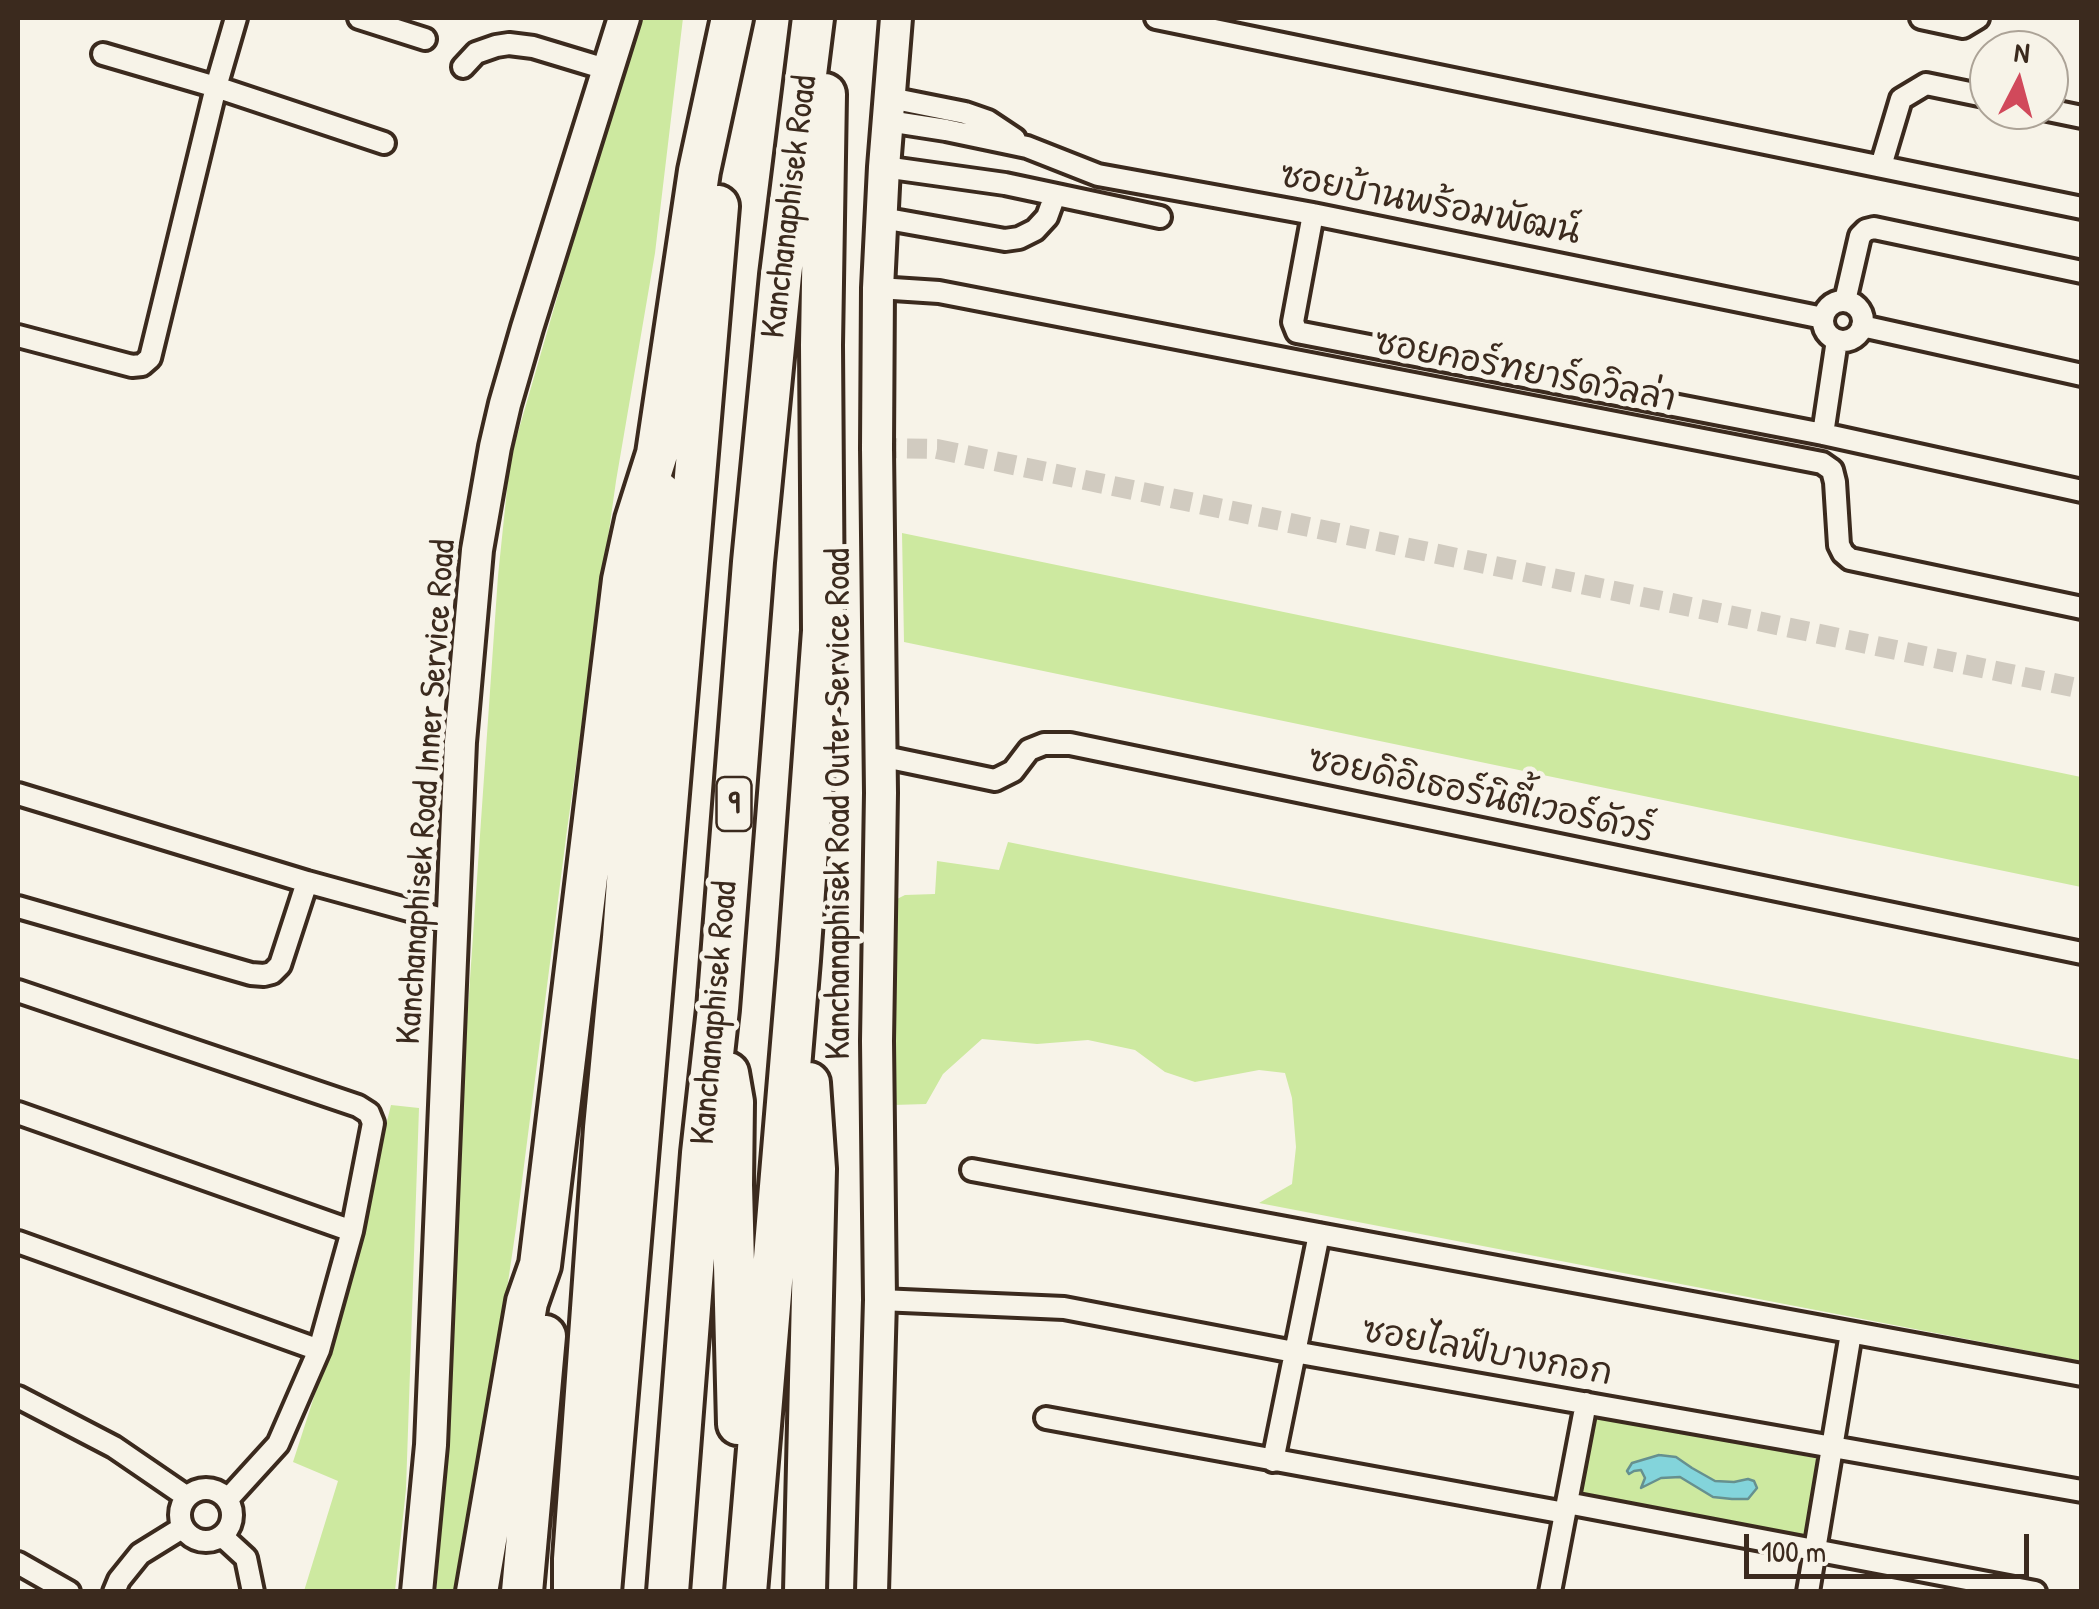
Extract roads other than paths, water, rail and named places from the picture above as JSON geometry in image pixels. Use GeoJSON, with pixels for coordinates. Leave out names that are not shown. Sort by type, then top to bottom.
{"type":"FeatureCollection","features":[{"type":"Feature","properties":{"kind":"highway"},"geometry":{"type":"LineString","coordinates":[[478,1592],[526,1302],[540,1265],[620,597],[636,520],[657,454],[698,171],[733,18]]}},
{"type":"Feature","properties":{"kind":"highway","name":"Kanchanaphisek Road"},"geometry":{"type":"LineString","coordinates":[[600,1592],[733,18]]}},
{"type":"Feature","properties":{"kind":"highway","name":"Kanchanaphisek Road"},"geometry":{"type":"LineString","coordinates":[[668,1592],[754,543],[781,275],[813,18]]}},
{"type":"Feature","properties":{"kind":"highway"},"geometry":{"type":"LineString","coordinates":[[747,1582],[800,960],[823,631],[824,18]]}},
{"type":"Feature","properties":{"kind":"highway"},"geometry":{"type":"LineString","coordinates":[[574,1592],[605,1128],[636,756],[660,535],[657,454]]}},
{"type":"Feature","properties":{"kind":"highway"},"geometry":{"type":"LineString","coordinates":[[800,960],[815,1168],[805,1592]]}},
{"type":"Feature","properties":{"kind":"highway"},"geometry":{"type":"LineString","coordinates":[[718,1010],[733,1102],[740,1498],[747,1582]]}},
{"type":"Feature","properties":{"kind":"highway"},"geometry":{"type":"LineString","coordinates":[[522,1592],[547,1314],[540,1265]]}},
{"type":"Feature","properties":{"kind":"highway"},"geometry":{"type":"LineString","coordinates":[[784,1592],[786,1563],[808,1457]]}},
{"type":"Feature","properties":{"kind":"main road","name":"Kanchanaphisek Road Inner Service Road"},"geometry":{"type":"LineString","coordinates":[[417,1592],[432,1445],[460,742],[477,550],[494,447],[526,328],[624,18]]}},
{"type":"Feature","properties":{"kind":"main road","name":"Kanchanaphisek Road Outer Service Road"},"geometry":{"type":"LineString","coordinates":[[872,1592],[880,1300],[878,288],[896,18]]}},
{"type":"Feature","properties":{"kind":"street"},"geometry":{"type":"LineString","coordinates":[[18,336],[132,366],[142,366],[150,358],[236,18]]}},
{"type":"Feature","properties":{"kind":"street"},"geometry":{"type":"LineString","coordinates":[[359,18],[426,38]]}},
{"type":"Feature","properties":{"kind":"street"},"geometry":{"type":"LineString","coordinates":[[1156,18],[2082,208]]}},
{"type":"Feature","properties":{"kind":"street"},"geometry":{"type":"LineString","coordinates":[[1921,18],[1963,26],[1978,18]]}},
{"type":"Feature","properties":{"kind":"street"},"geometry":{"type":"LineString","coordinates":[[463,67],[476,53],[509,44],[609,70]]}},
{"type":"Feature","properties":{"kind":"street"},"geometry":{"type":"LineString","coordinates":[[103,54],[384,144]]}},
{"type":"Feature","properties":{"kind":"street"},"geometry":{"type":"LineString","coordinates":[[1881,166],[1901,100],[1926,84],[1969,94]]}},
{"type":"Feature","properties":{"kind":"street","name":"ซอยบ้านพร้อมพัฒน์"},"geometry":{"type":"LineString","coordinates":[[889,110],[965,114],[988,121],[1027,147],[1098,175],[1313,214],[1823,318]]}},
{"type":"Feature","properties":{"kind":"street"},"geometry":{"type":"LineString","coordinates":[[884,167],[1005,184],[1160,217]]}},
{"type":"Feature","properties":{"kind":"street"},"geometry":{"type":"LineString","coordinates":[[882,218],[1005,240],[1035,230],[1046,217],[1054,195]]}},
{"type":"Feature","properties":{"kind":"street"},"geometry":{"type":"LineString","coordinates":[[1313,214],[1294,311],[1293,322],[1298,332],[1823,434],[2082,491]]}},
{"type":"Feature","properties":{"kind":"street"},"geometry":{"type":"LineString","coordinates":[[1845,301],[1860,236],[1874,228],[2082,272]]}},
{"type":"Feature","properties":{"kind":"street","name":"ซอยคอร์ทยาร์ดวิลล่า"},"geometry":{"type":"LineString","coordinates":[[878,288],[940,292],[1822,463],[1832,470],[1839,545],[1850,559],[2082,608]]}},
{"type":"Feature","properties":{"kind":"street"},"geometry":{"type":"LineString","coordinates":[[1845,301],[1861,313],[1862,326],[1849,340],[1836,340],[1827,334],[1823,318],[1833,303],[1845,301]]}},
{"type":"Feature","properties":{"kind":"street"},"geometry":{"type":"LineString","coordinates":[[1862,326],[2082,375]]}},
{"type":"Feature","properties":{"kind":"street"},"geometry":{"type":"LineString","coordinates":[[1823,434],[1836,340]]}},
{"type":"Feature","properties":{"kind":"street","name":"ซอยดิอิเธอร์นิตี้เวอร์ดัวร์"},"geometry":{"type":"LineString","coordinates":[[880,756],[995,780],[1013,771],[1029,750],[1044,744],[1070,744],[2082,953]]}},
{"type":"Feature","properties":{"kind":"street"},"geometry":{"type":"LineString","coordinates":[[18,794],[306,882],[453,922]]}},
{"type":"Feature","properties":{"kind":"street"},"geometry":{"type":"LineString","coordinates":[[18,907],[264,975],[280,965],[306,882]]}},
{"type":"Feature","properties":{"kind":"street"},"geometry":{"type":"LineString","coordinates":[[18,991],[358,1106],[373,1123],[352,1230],[319,1350],[278,1444],[227,1500]]}},
{"type":"Feature","properties":{"kind":"street"},"geometry":{"type":"LineString","coordinates":[[18,1113],[352,1230]]}},
{"type":"Feature","properties":{"kind":"street"},"geometry":{"type":"LineString","coordinates":[[972,1170],[2082,1375]]}},
{"type":"Feature","properties":{"kind":"street"},"geometry":{"type":"LineString","coordinates":[[1274,1460],[1319,1234]]}},
{"type":"Feature","properties":{"kind":"street"},"geometry":{"type":"LineString","coordinates":[[18,1242],[319,1350]]}},
{"type":"Feature","properties":{"kind":"street","name":"ซอยไลฟ์บางกอก"},"geometry":{"type":"LineString","coordinates":[[880,1300],[1064,1308],[2082,1491]]}},
{"type":"Feature","properties":{"kind":"street"},"geometry":{"type":"LineString","coordinates":[[1808,1592],[1851,1332]]}},
{"type":"Feature","properties":{"kind":"street"},"geometry":{"type":"LineString","coordinates":[[18,1397],[114,1447],[187,1497]]}},
{"type":"Feature","properties":{"kind":"street"},"geometry":{"type":"LineString","coordinates":[[1550,1592],[1586,1403]]}},
{"type":"Feature","properties":{"kind":"street"},"geometry":{"type":"LineString","coordinates":[[1046,1418],[2035,1592]]}},
{"type":"Feature","properties":{"kind":"street"},"geometry":{"type":"LineString","coordinates":[[208,1489],[227,1500],[232,1519],[222,1536],[200,1541],[182,1528],[179,1517],[187,1497],[196,1490],[208,1489]]}},
{"type":"Feature","properties":{"kind":"street"},"geometry":{"type":"LineString","coordinates":[[114,1592],[140,1554],[182,1528]]}},
{"type":"Feature","properties":{"kind":"street"},"geometry":{"type":"LineString","coordinates":[[222,1536],[246,1558],[254,1592]]}},
{"type":"Feature","properties":{"kind":"street"},"geometry":{"type":"LineString","coordinates":[[18,1563],[69,1592]]}},
{"type":"Feature","properties":{"kind":"water"},"geometry":{"type":"Polygon","coordinates":[[[1659,1455],[1676,1457],[1715,1481],[1748,1479],[1757,1488],[1748,1499],[1713,1497],[1680,1477],[1661,1478],[1641,1488],[1645,1478],[1641,1470],[1629,1474],[1627,1471],[1632,1463],[1659,1455]]]}},
{"type":"Feature","properties":{"kind":"tunnel"},"geometry":{"type":"LineString","coordinates":[[877,448],[937,449],[2082,689]]}}]}
